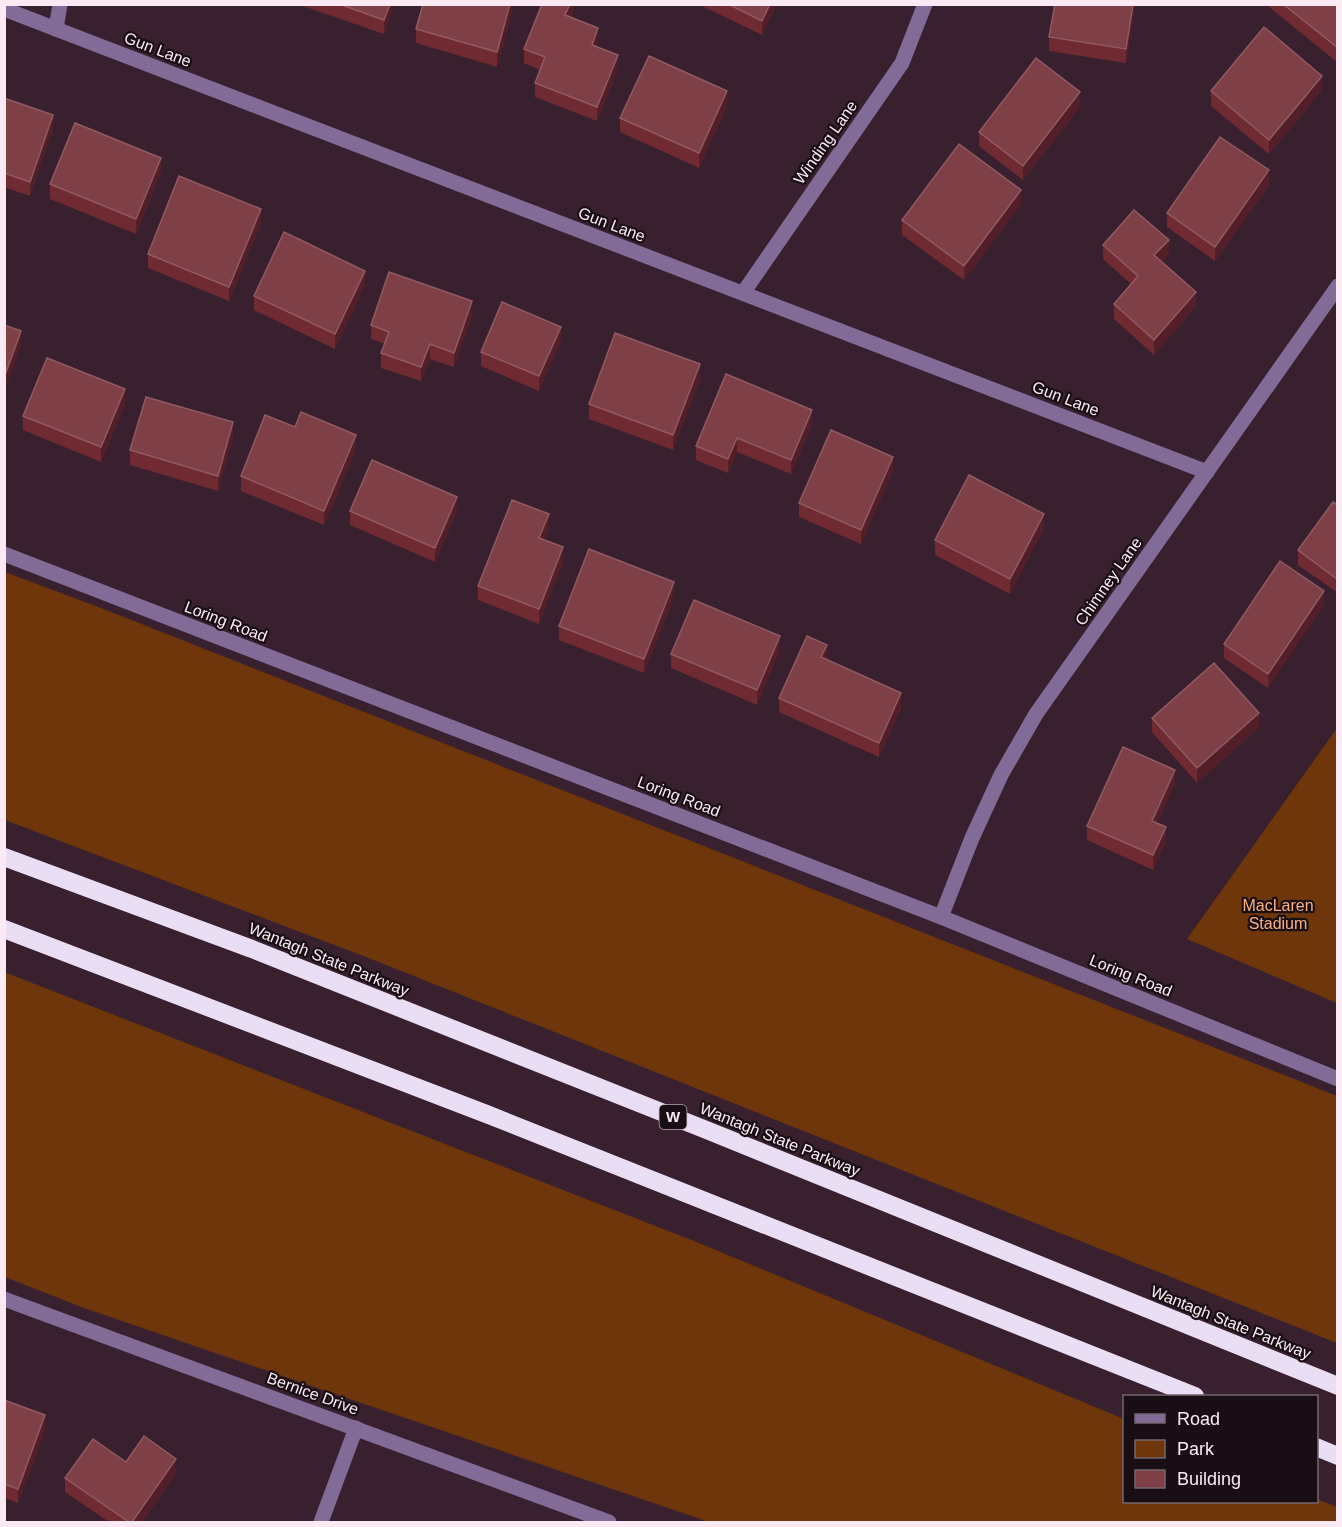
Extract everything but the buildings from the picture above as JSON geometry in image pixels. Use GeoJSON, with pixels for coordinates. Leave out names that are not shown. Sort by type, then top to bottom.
{"type":"FeatureCollection","features":[{"type":"Feature","properties":{"kind":"highway","name":"Wantagh State Parkway"},"geometry":{"type":"LineString","coordinates":[[4,856],[252,949],[1338,1386]]}},
{"type":"Feature","properties":{"kind":"highway"},"geometry":{"type":"LineString","coordinates":[[4,929],[489,1115],[1192,1395]]}},
{"type":"Feature","properties":{"kind":"highway"},"geometry":{"type":"LineString","coordinates":[[1318,1447],[1338,1456]]}},
{"type":"Feature","properties":{"kind":"street"},"geometry":{"type":"LineString","coordinates":[[56,29],[60,4]]}},
{"type":"Feature","properties":{"kind":"street","name":"Winding Lane"},"geometry":{"type":"LineString","coordinates":[[742,293],[902,63],[925,4]]}},
{"type":"Feature","properties":{"kind":"street","name":"Gun Lane"},"geometry":{"type":"LineString","coordinates":[[4,9],[1207,472]]}},
{"type":"Feature","properties":{"kind":"street","name":"Chimney Lane"},"geometry":{"type":"LineString","coordinates":[[941,917],[972,838],[1018,744],[1338,285]]}},
{"type":"Feature","properties":{"kind":"street","name":"Loring Road"},"geometry":{"type":"LineString","coordinates":[[4,554],[941,917],[1338,1079]]}},
{"type":"Feature","properties":{"kind":"street","name":"Bernice Drive"},"geometry":{"type":"LineString","coordinates":[[4,1299],[609,1522]]}},
{"type":"Feature","properties":{"kind":"street"},"geometry":{"type":"LineString","coordinates":[[321,1522],[356,1428]]}},
{"type":"Feature","properties":{"kind":"green space"},"geometry":{"type":"Polygon","coordinates":[[[5,572],[1337,1096],[1337,1343],[366,957],[5,820],[5,572]]]}},
{"type":"Feature","properties":{"kind":"green space","name":"MacLaren Stadium"},"geometry":{"type":"Polygon","coordinates":[[[1337,728],[1337,1003],[1187,939],[1337,728]]]}},
{"type":"Feature","properties":{"kind":"green space"},"geometry":{"type":"Polygon","coordinates":[[[4,972],[694,1241],[1123,1419],[1123,1503],[1318,1503],[1318,1499],[1337,1507],[1337,1522],[709,1522],[84,1308],[5,1277],[4,972]]]}}]}
